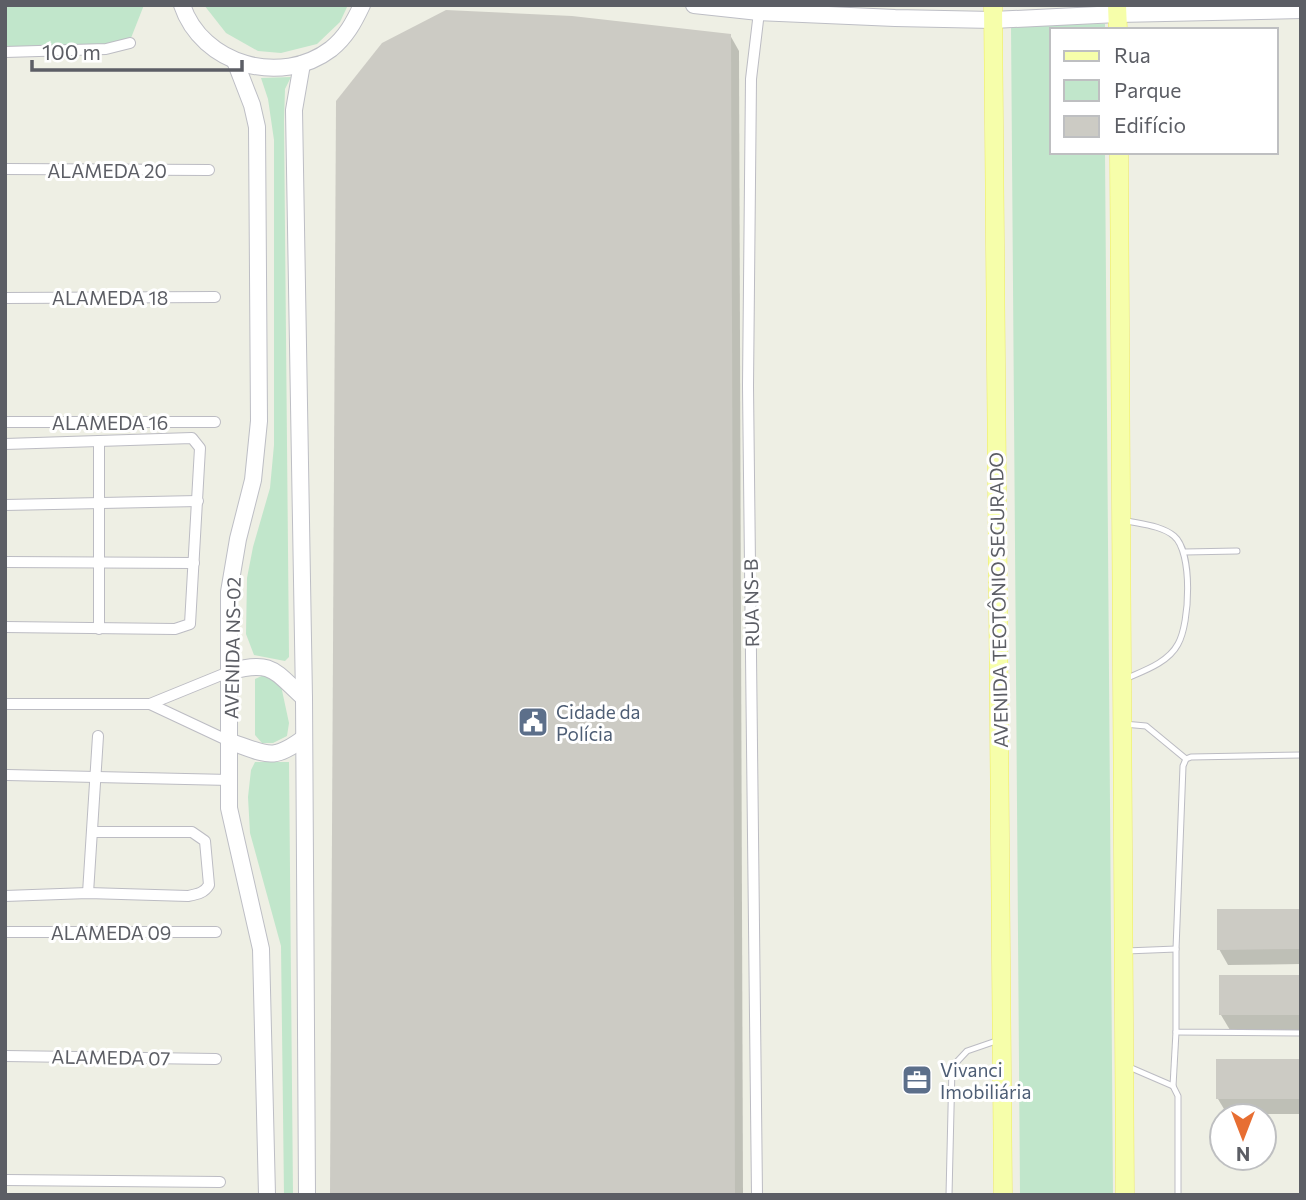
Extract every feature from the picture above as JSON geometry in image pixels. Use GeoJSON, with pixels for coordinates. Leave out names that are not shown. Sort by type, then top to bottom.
{"type":"FeatureCollection","features":[{"type":"Feature","properties":{"kind":"main road","name":"AVENIDA TEOTÔNIO SEGURADO"},"geometry":{"type":"LineString","coordinates":[[993,13],[1003,1195]]}},
{"type":"Feature","properties":{"kind":"main road"},"geometry":{"type":"LineString","coordinates":[[1119,154],[1125,1195]]}},
{"type":"Feature","properties":{"kind":"street"},"geometry":{"type":"LineString","coordinates":[[179,7],[193,27],[217,51],[235,61],[257,68],[279,68],[302,64],[329,51],[350,29],[362,5]]}},
{"type":"Feature","properties":{"kind":"street"},"geometry":{"type":"LineString","coordinates":[[694,5],[759,12],[895,18],[993,13],[1118,16],[1253,8],[1301,10]]}},
{"type":"Feature","properties":{"kind":"street","name":"RUA NS-B"},"geometry":{"type":"LineString","coordinates":[[757,1195],[748,372],[751,79],[759,12]]}},
{"type":"Feature","properties":{"kind":"street"},"geometry":{"type":"LineString","coordinates":[[5,52],[106,49],[130,43]]}},
{"type":"Feature","properties":{"kind":"street","name":"AVENIDA NS-02"},"geometry":{"type":"LineString","coordinates":[[235,61],[252,105],[257,127],[259,421],[253,480],[238,539],[229,592],[229,808],[261,949],[267,1195]]}},
{"type":"Feature","properties":{"kind":"street"},"geometry":{"type":"LineString","coordinates":[[302,64],[294,110],[304,698],[307,1195]]}},
{"type":"Feature","properties":{"kind":"street","name":"ALAMEDA 20"},"geometry":{"type":"LineString","coordinates":[[5,169],[209,170]]}},
{"type":"Feature","properties":{"kind":"street","name":"ALAMEDA 18"},"geometry":{"type":"LineString","coordinates":[[5,298],[215,297]]}},
{"type":"Feature","properties":{"kind":"street","name":"ALAMEDA 16"},"geometry":{"type":"LineString","coordinates":[[5,422],[215,422]]}},
{"type":"Feature","properties":{"kind":"street"},"geometry":{"type":"LineString","coordinates":[[5,443],[192,438],[200,448],[190,624],[175,629],[5,627]]}},
{"type":"Feature","properties":{"kind":"street"},"geometry":{"type":"LineString","coordinates":[[99,441],[99,629]]}},
{"type":"Feature","properties":{"kind":"street"},"geometry":{"type":"LineString","coordinates":[[5,505],[198,501]]}},
{"type":"Feature","properties":{"kind":"street"},"geometry":{"type":"LineString","coordinates":[[5,562],[194,563]]}},
{"type":"Feature","properties":{"kind":"street"},"geometry":{"type":"LineString","coordinates":[[5,704],[150,704],[231,671],[253,665],[264,666],[276,673],[304,698]]}},
{"type":"Feature","properties":{"kind":"street"},"geometry":{"type":"LineString","coordinates":[[150,704],[231,742],[274,754],[285,752],[304,738]]}},
{"type":"Feature","properties":{"kind":"street"},"geometry":{"type":"LineString","coordinates":[[88,893],[98,736]]}},
{"type":"Feature","properties":{"kind":"street"},"geometry":{"type":"LineString","coordinates":[[7,775],[230,780]]}},
{"type":"Feature","properties":{"kind":"street"},"geometry":{"type":"LineString","coordinates":[[5,896],[88,893],[188,896],[205,890],[209,884],[205,841],[192,832],[93,832]]}},
{"type":"Feature","properties":{"kind":"street","name":"ALAMEDA 09"},"geometry":{"type":"LineString","coordinates":[[5,932],[216,932]]}},
{"type":"Feature","properties":{"kind":"street","name":"ALAMEDA 07"},"geometry":{"type":"LineString","coordinates":[[5,1056],[216,1059]]}},
{"type":"Feature","properties":{"kind":"street"},"geometry":{"type":"LineString","coordinates":[[5,1180],[220,1182]]}},
{"type":"Feature","properties":{"kind":"lane"},"geometry":{"type":"LineString","coordinates":[[1121,520],[1163,529],[1175,537],[1185,552],[1187,611],[1178,645],[1159,664],[1122,680]]}},
{"type":"Feature","properties":{"kind":"lane"},"geometry":{"type":"LineString","coordinates":[[1185,552],[1237,551]]}},
{"type":"Feature","properties":{"kind":"lane"},"geometry":{"type":"LineString","coordinates":[[1122,724],[1146,726],[1186,760]]}},
{"type":"Feature","properties":{"kind":"lane"},"geometry":{"type":"LineString","coordinates":[[1178,1195],[1178,1096],[1173,1086],[1183,766],[1191,757],[1301,755]]}},
{"type":"Feature","properties":{"kind":"lane"},"geometry":{"type":"LineString","coordinates":[[1123,951],[1176,949]]}},
{"type":"Feature","properties":{"kind":"lane"},"geometry":{"type":"LineString","coordinates":[[1176,1032],[1301,1033]]}},
{"type":"Feature","properties":{"kind":"lane"},"geometry":{"type":"LineString","coordinates":[[949,1195],[952,1066],[967,1051],[1002,1039]]}},
{"type":"Feature","properties":{"kind":"lane"},"geometry":{"type":"LineString","coordinates":[[1124,1065],[1173,1086]]}},
{"type":"Feature","properties":{"kind":"green space"},"geometry":{"type":"Polygon","coordinates":[[[5,5],[144,5],[131,38],[105,45],[5,47],[5,5]]]}},
{"type":"Feature","properties":{"kind":"green space"},"geometry":{"type":"Polygon","coordinates":[[[204,5],[348,5],[340,22],[317,44],[281,53],[258,51],[226,33],[204,5]]]}},
{"type":"Feature","properties":{"kind":"green space"},"geometry":{"type":"Polygon","coordinates":[[[1105,24],[1105,28],[1050,28],[1050,154],[1105,154],[1113,1195],[1020,1195],[1011,25],[1105,24]]]}},
{"type":"Feature","properties":{"kind":"green space"},"geometry":{"type":"Polygon","coordinates":[[[291,77],[285,89],[284,121],[289,657],[285,661],[254,655],[246,634],[247,578],[270,488],[274,445],[274,140],[268,99],[261,78],[291,77]]]}},
{"type":"Feature","properties":{"kind":"green space"},"geometry":{"type":"Polygon","coordinates":[[[264,675],[280,681],[289,723],[287,736],[273,743],[262,743],[255,735],[255,679],[264,675]]]}},
{"type":"Feature","properties":{"kind":"green space"},"geometry":{"type":"Polygon","coordinates":[[[255,762],[289,762],[293,1195],[284,1195],[281,946],[250,833],[248,797],[251,770],[255,762]]]}},
{"type":"Feature","properties":{"kind":"building","name":"Cidade da Polícia"},"geometry":{"type":"Polygon","coordinates":[[[446,10],[572,16],[731,34],[735,1195],[330,1195],[336,101],[382,43],[446,10]]]}},
{"type":"Feature","properties":{"kind":"building"},"geometry":{"type":"Polygon","coordinates":[[[1217,909],[1301,909],[1301,949],[1217,950],[1217,909]]]}},
{"type":"Feature","properties":{"kind":"building"},"geometry":{"type":"Polygon","coordinates":[[[1219,975],[1301,975],[1301,1015],[1219,1015],[1219,975]]]}},
{"type":"Feature","properties":{"kind":"building"},"geometry":{"type":"Polygon","coordinates":[[[1216,1059],[1301,1059],[1301,1099],[1216,1099],[1216,1059]]]}},
{"type":"Feature","properties":{"kind":"place","name":"Cidade da Polícia"},"geometry":{"type":"Point","coordinates":[533,722]}},
{"type":"Feature","properties":{"kind":"place","name":"Vivanci Imobiliária"},"geometry":{"type":"Point","coordinates":[917,1080]}}]}
